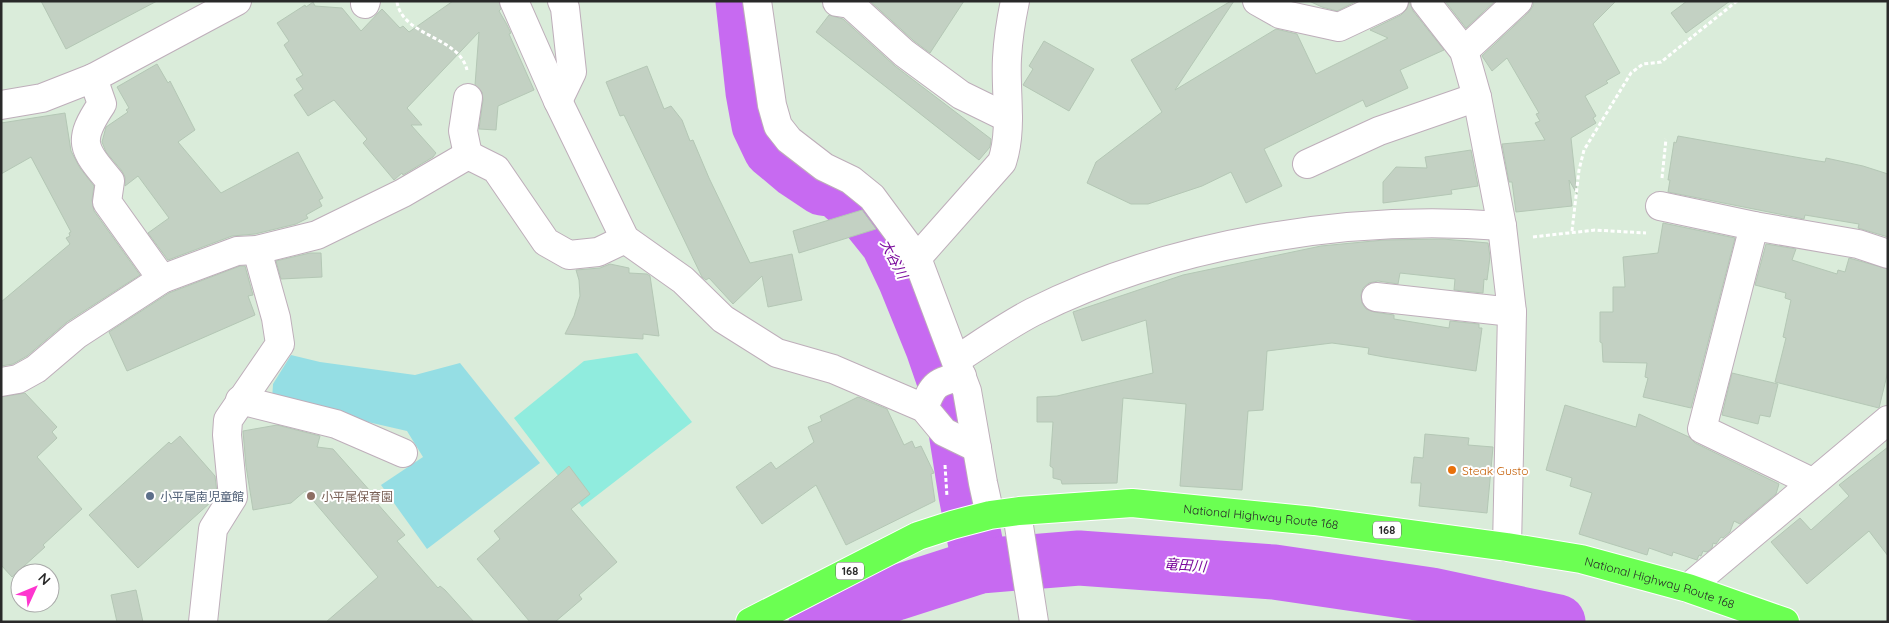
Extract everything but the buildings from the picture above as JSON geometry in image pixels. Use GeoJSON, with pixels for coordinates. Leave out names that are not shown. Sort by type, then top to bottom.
{"type":"FeatureCollection","features":[{"type":"Feature","properties":{"kind":"highway","name":"National Highway Route 168"},"geometry":{"type":"LineString","coordinates":[[750,622],[918,536],[952,525],[985,516],[1019,518],[1132,503],[1314,521],[1581,559],[1688,588],[1785,622]]}},
{"type":"Feature","properties":{"kind":"street"},"geometry":{"type":"LineString","coordinates":[[1,105],[42,98],[93,78],[237,1]]}},
{"type":"Feature","properties":{"kind":"street"},"geometry":{"type":"LineString","coordinates":[[514,1],[558,101],[625,239],[683,280],[723,319],[777,353],[833,369],[924,408],[944,432],[977,448]]}},
{"type":"Feature","properties":{"kind":"street"},"geometry":{"type":"LineString","coordinates":[[558,101],[572,72],[565,8],[562,1]]}},
{"type":"Feature","properties":{"kind":"street"},"geometry":{"type":"LineString","coordinates":[[757,1],[772,105],[778,126],[789,140],[824,167],[851,180],[872,197],[917,258],[952,375],[967,390],[977,448],[985,516]]}},
{"type":"Feature","properties":{"kind":"street"},"geometry":{"type":"LineString","coordinates":[[917,258],[1002,162],[1006,149],[1008,118],[1007,59],[1010,26],[1015,1]]}},
{"type":"Feature","properties":{"kind":"street"},"geometry":{"type":"LineString","coordinates":[[1257,1],[1280,14],[1339,27],[1394,1]]}},
{"type":"Feature","properties":{"kind":"street"},"geometry":{"type":"LineString","coordinates":[[1425,1],[1464,51],[1477,97],[1503,234],[1512,312],[1507,547]]}},
{"type":"Feature","properties":{"kind":"street"},"geometry":{"type":"LineString","coordinates":[[1464,51],[1518,1]]}},
{"type":"Feature","properties":{"kind":"street"},"geometry":{"type":"LineString","coordinates":[[837,2],[850,4],[904,53],[961,95],[1008,118]]}},
{"type":"Feature","properties":{"kind":"street"},"geometry":{"type":"LineString","coordinates":[[93,78],[102,104],[92,119],[86,133],[85,143],[92,160],[110,182],[107,202],[162,279]]}},
{"type":"Feature","properties":{"kind":"street"},"geometry":{"type":"LineString","coordinates":[[1307,164],[1379,131],[1477,97]]}},
{"type":"Feature","properties":{"kind":"street"},"geometry":{"type":"LineString","coordinates":[[468,98],[463,132],[468,155]]}},
{"type":"Feature","properties":{"kind":"street"},"geometry":{"type":"LineString","coordinates":[[468,155],[496,169],[546,242],[569,255],[598,252],[625,239]]}},
{"type":"Feature","properties":{"kind":"street"},"geometry":{"type":"LineString","coordinates":[[1,382],[18,379],[36,368],[76,335],[162,279],[237,251],[256,250],[316,235],[403,193],[468,155]]}},
{"type":"Feature","properties":{"kind":"street"},"geometry":{"type":"LineString","coordinates":[[1660,206],[1754,226],[1858,244],[1888,254]]}},
{"type":"Feature","properties":{"kind":"street"},"geometry":{"type":"LineString","coordinates":[[924,408],[931,390],[1032,313],[1073,294],[1135,271],[1205,251],[1312,230],[1462,223],[1503,234]]}},
{"type":"Feature","properties":{"kind":"street"},"geometry":{"type":"LineString","coordinates":[[1754,226],[1702,429],[1812,482]]}},
{"type":"Feature","properties":{"kind":"street"},"geometry":{"type":"LineString","coordinates":[[203,622],[213,529],[232,498],[227,435],[228,420],[280,344],[276,318],[256,250]]}},
{"type":"Feature","properties":{"kind":"street"},"geometry":{"type":"LineString","coordinates":[[1376,297],[1512,312]]}},
{"type":"Feature","properties":{"kind":"street"},"geometry":{"type":"LineString","coordinates":[[240,400],[336,424],[403,453]]}},
{"type":"Feature","properties":{"kind":"street"},"geometry":{"type":"LineString","coordinates":[[1688,588],[1888,420]]}},
{"type":"Feature","properties":{"kind":"street"},"geometry":{"type":"LineString","coordinates":[[1019,518],[1034,622]]}},
{"type":"Feature","properties":{"kind":"path"},"geometry":{"type":"LineString","coordinates":[[397,1],[403,14],[412,23],[428,35],[456,51],[462,58],[466,67],[469,84],[468,98]]}},
{"type":"Feature","properties":{"kind":"path"},"geometry":{"type":"LineString","coordinates":[[1572,231],[1579,170],[1584,150],[1631,73],[1642,64],[1661,62],[1737,1]]}},
{"type":"Feature","properties":{"kind":"path"},"geometry":{"type":"LineString","coordinates":[[1503,234],[1595,230],[1653,233],[1660,206],[1666,138]]}},
{"type":"Feature","properties":{"kind":"shaded area"},"geometry":{"type":"Polygon","coordinates":[[[637,353],[692,422],[582,507],[514,418],[584,361],[637,353]]]}},
{"type":"Feature","properties":{"kind":"shaded area"},"geometry":{"type":"Polygon","coordinates":[[[291,355],[320,362],[415,375],[460,363],[540,463],[427,549],[381,485],[423,457],[407,431],[272,400],[273,384],[291,355]]]}},
{"type":"Feature","properties":{"kind":"waterway","name":"大谷川"},"geometry":{"type":"LineString","coordinates":[[743,1],[753,92],[759,125],[771,150],[795,170],[822,188],[836,190],[868,218],[888,243],[905,279],[933,348],[951,400],[966,495],[980,566]]}},
{"type":"Feature","properties":{"kind":"waterway","name":"竜田川"},"geometry":{"type":"LineString","coordinates":[[816,622],[896,593],[980,566],[1079,558],[1274,572],[1431,595],[1558,622]]}},
{"type":"Feature","properties":{"kind":"place","name":"Steak Gusto"},"geometry":{"type":"Point","coordinates":[1452,470]}},
{"type":"Feature","properties":{"kind":"place","name":"小平尾南児童館"},"geometry":{"type":"Point","coordinates":[150,496]}},
{"type":"Feature","properties":{"kind":"place","name":"小平尾保育園"},"geometry":{"type":"Point","coordinates":[311,496]}}]}
